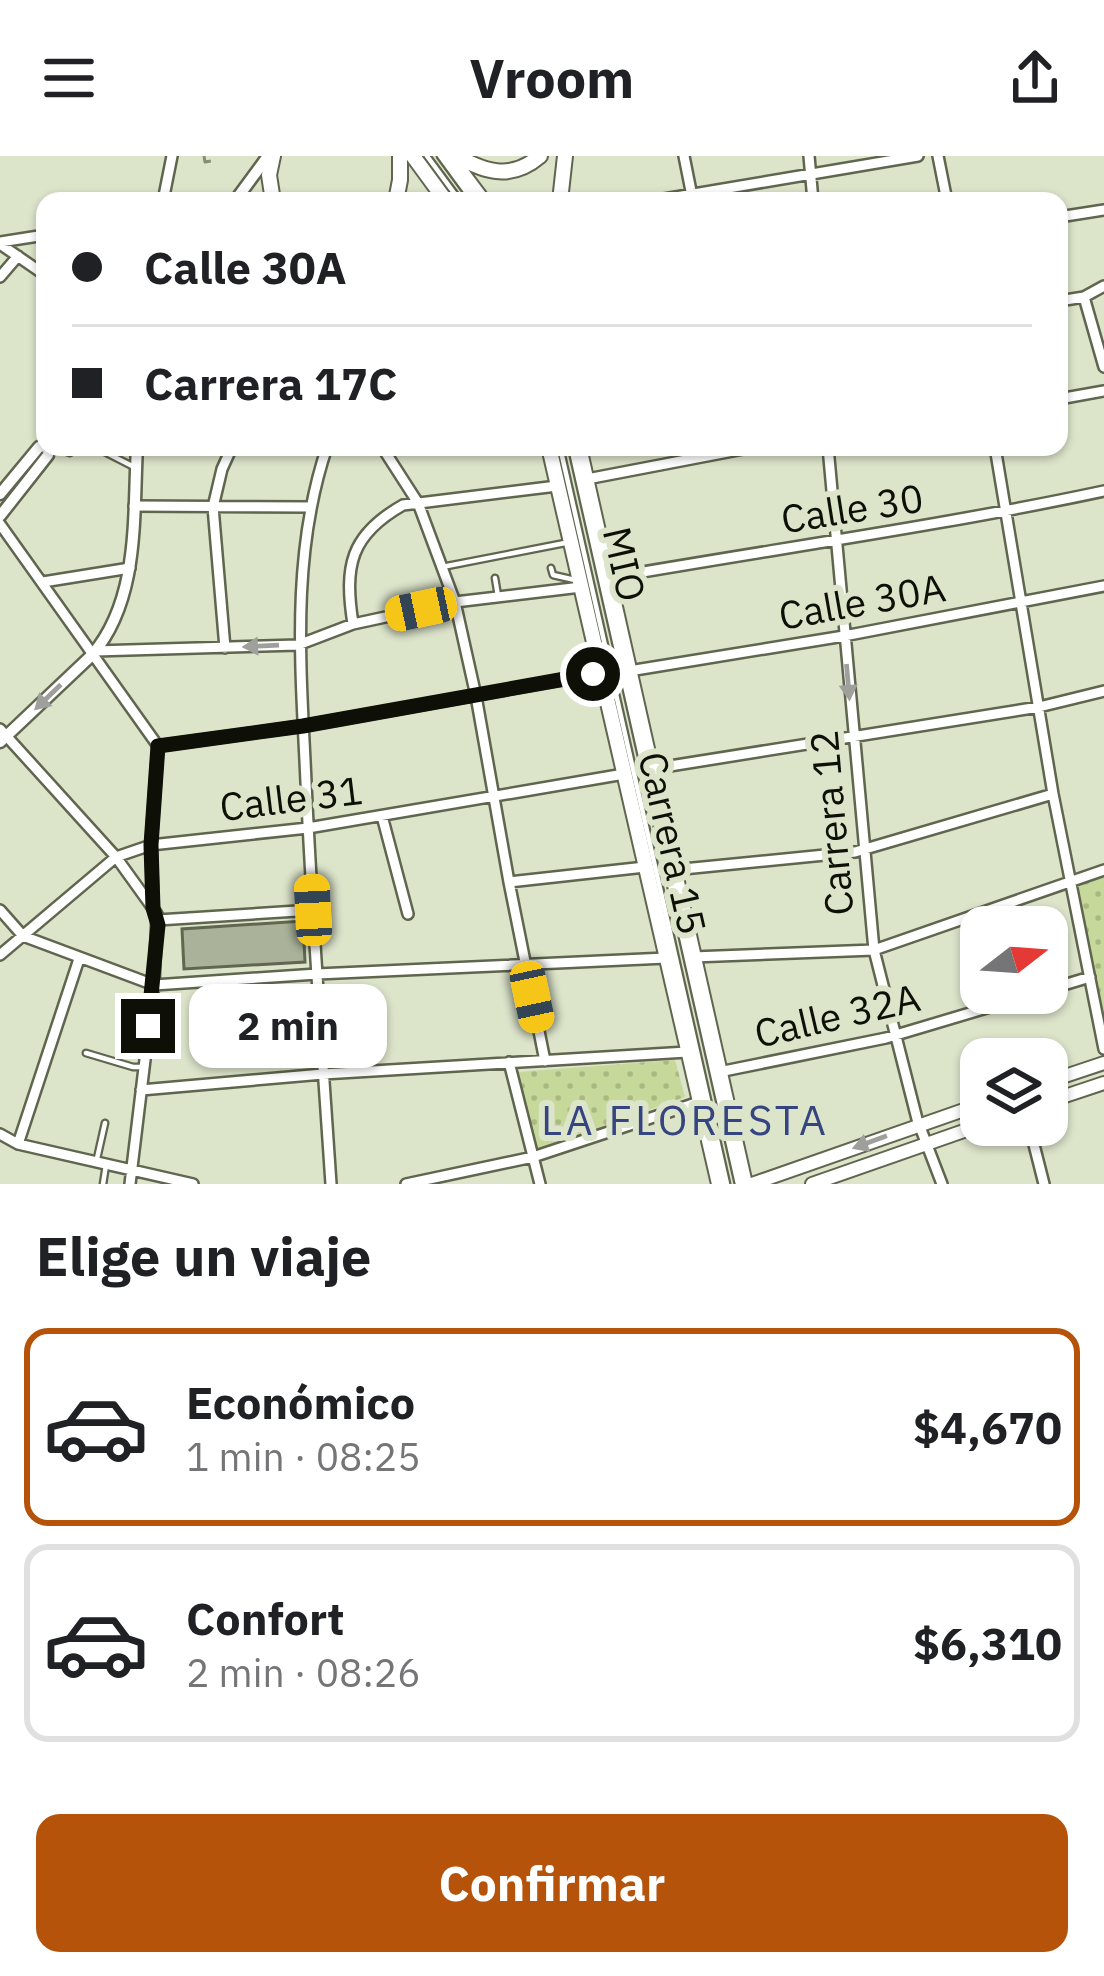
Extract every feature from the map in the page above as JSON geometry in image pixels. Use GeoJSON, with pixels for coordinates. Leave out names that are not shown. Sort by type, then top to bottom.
{"type":"FeatureCollection","features":[{"type":"Feature","properties":{"kind":"main road"},"geometry":{"type":"LineString","coordinates":[[270,156],[272,192]]}},
{"type":"Feature","properties":{"kind":"main road"},"geometry":{"type":"LineString","coordinates":[[398,192],[400,156]]}},
{"type":"Feature","properties":{"kind":"main road"},"geometry":{"type":"LineString","coordinates":[[413,156],[439,192]]}},
{"type":"Feature","properties":{"kind":"main road"},"geometry":{"type":"LineString","coordinates":[[453,156],[479,169],[503,173],[540,156]]}},
{"type":"Feature","properties":{"kind":"main road"},"geometry":{"type":"LineString","coordinates":[[453,156],[477,192]]}},
{"type":"Feature","properties":{"kind":"main road"},"geometry":{"type":"LineString","coordinates":[[561,192],[565,156]]}},
{"type":"Feature","properties":{"kind":"main road","name":"Carrera 15"},"geometry":{"type":"LineString","coordinates":[[551,456],[698,1102],[723,1184]]}},
{"type":"Feature","properties":{"kind":"main road","name":"Carrera 15"},"geometry":{"type":"LineString","coordinates":[[578,456],[745,1184]]}},
{"type":"Feature","properties":{"kind":"main road"},"geometry":{"type":"LineString","coordinates":[[1068,1075],[1104,1063]]}},
{"type":"Feature","properties":{"kind":"main road"},"geometry":{"type":"LineString","coordinates":[[1068,1095],[1104,1083]]}},
{"type":"Feature","properties":{"kind":"main road"},"geometry":{"type":"LineString","coordinates":[[745,1184],[960,1111]]}},
{"type":"Feature","properties":{"kind":"main road"},"geometry":{"type":"LineString","coordinates":[[812,1184],[960,1132]]}},
{"type":"Feature","properties":{"kind":"street"},"geometry":{"type":"LineString","coordinates":[[165,192],[172,156]]}},
{"type":"Feature","properties":{"kind":"street"},"geometry":{"type":"LineString","coordinates":[[242,192],[270,156]]}},
{"type":"Feature","properties":{"kind":"street"},"geometry":{"type":"LineString","coordinates":[[684,156],[691,192]]}},
{"type":"Feature","properties":{"kind":"street"},"geometry":{"type":"LineString","coordinates":[[809,156],[813,192]]}},
{"type":"Feature","properties":{"kind":"street"},"geometry":{"type":"LineString","coordinates":[[723,192],[918,156]]}},
{"type":"Feature","properties":{"kind":"street"},"geometry":{"type":"LineString","coordinates":[[938,156],[945,192]]}},
{"type":"Feature","properties":{"kind":"street"},"geometry":{"type":"LineString","coordinates":[[1068,216],[1104,210]]}},
{"type":"Feature","properties":{"kind":"street"},"geometry":{"type":"LineString","coordinates":[[0,243],[36,237]]}},
{"type":"Feature","properties":{"kind":"street"},"geometry":{"type":"LineString","coordinates":[[0,243],[36,269]]}},
{"type":"Feature","properties":{"kind":"street"},"geometry":{"type":"LineString","coordinates":[[0,277],[18,256]]}},
{"type":"Feature","properties":{"kind":"street"},"geometry":{"type":"LineString","coordinates":[[1068,300],[1104,286]]}},
{"type":"Feature","properties":{"kind":"street"},"geometry":{"type":"LineString","coordinates":[[1084,297],[1104,367]]}},
{"type":"Feature","properties":{"kind":"street"},"geometry":{"type":"LineString","coordinates":[[1068,397],[1104,391]]}},
{"type":"Feature","properties":{"kind":"street"},"geometry":{"type":"LineString","coordinates":[[0,494],[36,451]]}},
{"type":"Feature","properties":{"kind":"street"},"geometry":{"type":"LineString","coordinates":[[47,456],[0,520],[158,746],[151,845],[153,908]]}},
{"type":"Feature","properties":{"kind":"street"},"geometry":{"type":"LineString","coordinates":[[130,1184],[158,920],[116,857],[2,735],[93,653],[113,622],[130,568],[137,456]]}},
{"type":"Feature","properties":{"kind":"street"},"geometry":{"type":"LineString","coordinates":[[226,648],[213,507],[228,456]]}},
{"type":"Feature","properties":{"kind":"street"},"geometry":{"type":"LineString","coordinates":[[324,456],[310,507],[298,645],[331,1184]]}},
{"type":"Feature","properties":{"kind":"street"},"geometry":{"type":"LineString","coordinates":[[388,456],[418,503],[455,602],[545,1061]]}},
{"type":"Feature","properties":{"kind":"street"},"geometry":{"type":"LineString","coordinates":[[660,456],[661,463]]}},
{"type":"Feature","properties":{"kind":"street"},"geometry":{"type":"LineString","coordinates":[[587,479],[697,456]]}},
{"type":"Feature","properties":{"kind":"street","name":"Carrera 12"},"geometry":{"type":"LineString","coordinates":[[829,456],[874,950],[919,1124],[942,1184]]}},
{"type":"Feature","properties":{"kind":"street"},"geometry":{"type":"LineString","coordinates":[[997,456],[1053,794],[1104,1049]]}},
{"type":"Feature","properties":{"kind":"street"},"geometry":{"type":"LineString","coordinates":[[353,624],[353,556],[366,530],[403,505],[557,486]]}},
{"type":"Feature","properties":{"kind":"street","name":"Calle 30"},"geometry":{"type":"LineString","coordinates":[[608,578],[837,542],[1104,491]]}},
{"type":"Feature","properties":{"kind":"street"},"geometry":{"type":"LineString","coordinates":[[134,506],[310,507]]}},
{"type":"Feature","properties":{"kind":"street"},"geometry":{"type":"LineString","coordinates":[[44,583],[130,568]]}},
{"type":"Feature","properties":{"kind":"street"},"geometry":{"type":"LineString","coordinates":[[93,653],[298,645],[353,624],[455,602],[580,584]]}},
{"type":"Feature","properties":{"kind":"street","name":"Calle 30A"},"geometry":{"type":"LineString","coordinates":[[629,670],[844,637],[1104,586]]}},
{"type":"Feature","properties":{"kind":"street"},"geometry":{"type":"LineString","coordinates":[[158,746],[303,726],[600,673]]}},
{"type":"Feature","properties":{"kind":"street"},"geometry":{"type":"LineString","coordinates":[[651,769],[1039,707],[1104,691]]}},
{"type":"Feature","properties":{"kind":"street","name":"Calle 31"},"geometry":{"type":"LineString","coordinates":[[0,955],[116,857],[151,845],[308,828],[624,774]]}},
{"type":"Feature","properties":{"kind":"street"},"geometry":{"type":"LineString","coordinates":[[674,870],[862,850],[1053,794]]}},
{"type":"Feature","properties":{"kind":"street"},"geometry":{"type":"LineString","coordinates":[[382,816],[408,914]]}},
{"type":"Feature","properties":{"kind":"street"},"geometry":{"type":"LineString","coordinates":[[508,882],[645,867]]}},
{"type":"Feature","properties":{"kind":"street"},"geometry":{"type":"LineString","coordinates":[[693,957],[874,950],[1104,870]]}},
{"type":"Feature","properties":{"kind":"street"},"geometry":{"type":"LineString","coordinates":[[0,910],[23,936],[154,986],[665,958]]}},
{"type":"Feature","properties":{"kind":"street"},"geometry":{"type":"LineString","coordinates":[[158,920],[313,910]]}},
{"type":"Feature","properties":{"kind":"street"},"geometry":{"type":"LineString","coordinates":[[18,1144],[79,959]]}},
{"type":"Feature","properties":{"kind":"street"},"geometry":{"type":"LineString","coordinates":[[1068,984],[1090,977]]}},
{"type":"Feature","properties":{"kind":"street","name":"Calle 32A"},"geometry":{"type":"LineString","coordinates":[[718,1072],[894,1036],[967,1014]]}},
{"type":"Feature","properties":{"kind":"street"},"geometry":{"type":"LineString","coordinates":[[141,1090],[687,1052]]}},
{"type":"Feature","properties":{"kind":"street"},"geometry":{"type":"LineString","coordinates":[[509,1062],[540,1184]]}},
{"type":"Feature","properties":{"kind":"street"},"geometry":{"type":"LineString","coordinates":[[406,1184],[533,1157],[698,1102]]}},
{"type":"Feature","properties":{"kind":"street"},"geometry":{"type":"LineString","coordinates":[[0,1134],[18,1144],[193,1184]]}},
{"type":"Feature","properties":{"kind":"street"},"geometry":{"type":"LineString","coordinates":[[1034,1146],[1044,1184]]}},
{"type":"Feature","properties":{"kind":"lane"},"geometry":{"type":"LineString","coordinates":[[428,156],[454,192]]}},
{"type":"Feature","properties":{"kind":"lane"},"geometry":{"type":"LineString","coordinates":[[440,156],[466,192]]}},
{"type":"Feature","properties":{"kind":"lane"},"geometry":{"type":"LineString","coordinates":[[111,456],[136,468]]}},
{"type":"Feature","properties":{"kind":"lane","name":"MIO"},"geometry":{"type":"LineString","coordinates":[[562,456],[723,1184]]}},
{"type":"Feature","properties":{"kind":"lane","name":"MIO"},"geometry":{"type":"LineString","coordinates":[[577,456],[745,1184]]}},
{"type":"Feature","properties":{"kind":"lane"},"geometry":{"type":"LineString","coordinates":[[442,567],[492,561],[570,542]]}},
{"type":"Feature","properties":{"kind":"lane"},"geometry":{"type":"LineString","coordinates":[[546,547],[548,556]]}},
{"type":"Feature","properties":{"kind":"lane"},"geometry":{"type":"LineString","coordinates":[[556,590],[552,572],[580,584]]}},
{"type":"Feature","properties":{"kind":"lane"},"geometry":{"type":"LineString","coordinates":[[495,578],[499,597]]}},
{"type":"Feature","properties":{"kind":"lane"},"geometry":{"type":"LineString","coordinates":[[86,1053],[143,1067]]}},
{"type":"Feature","properties":{"kind":"lane"},"geometry":{"type":"LineString","coordinates":[[103,1184],[105,1123]]}},
{"type":"Feature","properties":{"kind":"green space"},"geometry":{"type":"Polygon","coordinates":[[[1104,870],[1104,1049],[1071,881],[1104,870]]]}},
{"type":"Feature","properties":{"kind":"green space"},"geometry":{"type":"Polygon","coordinates":[[[675,1060],[685,1097],[536,1150],[518,1072],[675,1060]]]}},
{"type":"Feature","properties":{"kind":"building"},"geometry":{"type":"Polygon","coordinates":[[[303,921],[305,962],[184,969],[182,929],[303,921]]]}},
{"type":"Feature","properties":{"kind":"district","name":"LA FLORESTA"},"geometry":{"type":"Point","coordinates":[685,1119]}},
{"type":"Feature","properties":{"kind":"route"},"geometry":{"type":"LineString","coordinates":[[148,1026],[158,925],[151,845],[158,746],[303,726],[593,674]]}}]}
